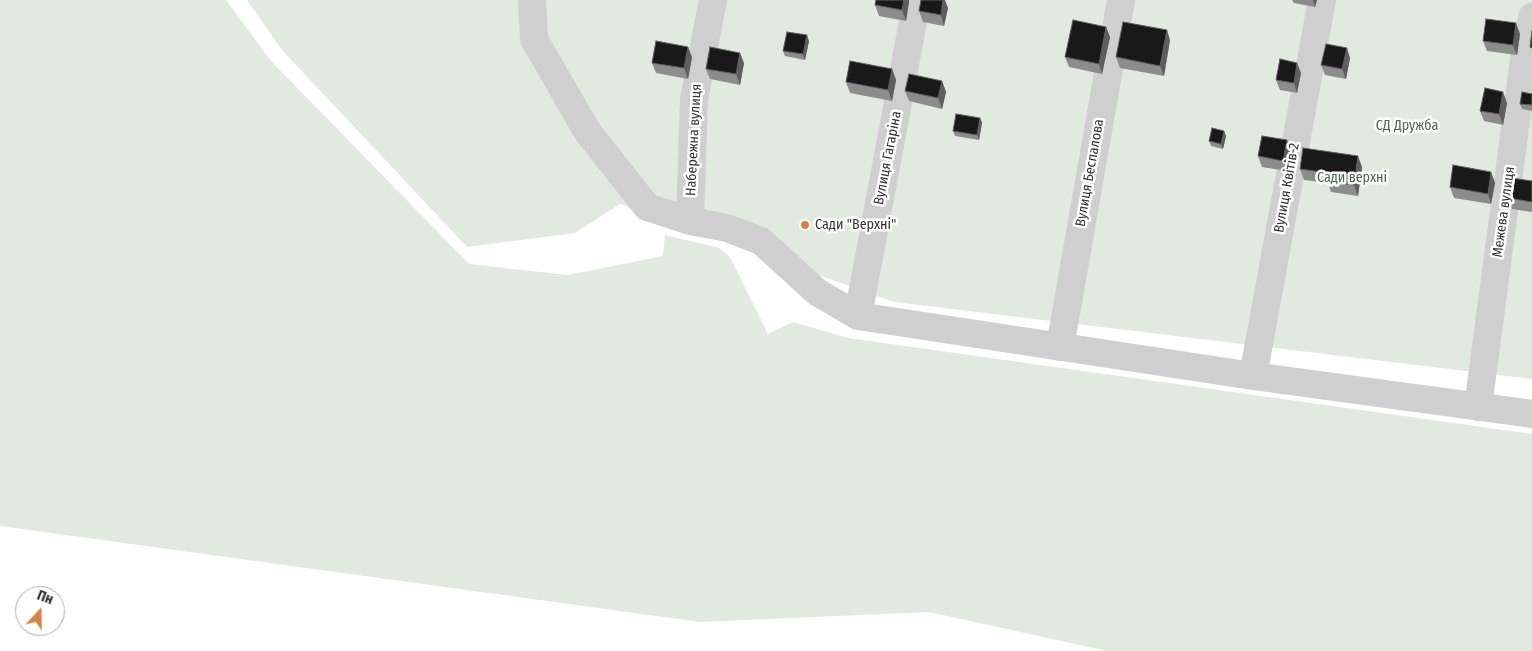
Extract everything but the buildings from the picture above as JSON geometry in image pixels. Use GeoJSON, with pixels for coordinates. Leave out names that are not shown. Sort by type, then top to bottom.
{"type":"FeatureCollection","features":[{"type":"Feature","properties":{"kind":"street"},"geometry":{"type":"LineString","coordinates":[[532,0],[534,39],[588,132],[647,206],[690,221],[727,228],[761,241],[817,292],[858,316],[1253,376],[1532,414]]}},
{"type":"Feature","properties":{"kind":"street","name":"Набережна вулиця"},"geometry":{"type":"LineString","coordinates":[[690,221],[694,99],[713,0]]}},
{"type":"Feature","properties":{"kind":"street","name":"Вулиця Гагаріна"},"geometry":{"type":"LineString","coordinates":[[858,316],[918,0]]}},
{"type":"Feature","properties":{"kind":"street","name":"Вулиця Беспалова"},"geometry":{"type":"LineString","coordinates":[[1060,347],[1121,0]]}},
{"type":"Feature","properties":{"kind":"street","name":"Вулиця Квітів-2"},"geometry":{"type":"LineString","coordinates":[[1253,376],[1322,0]]}},
{"type":"Feature","properties":{"kind":"street","name":"Межева вулиця"},"geometry":{"type":"LineString","coordinates":[[1478,406],[1524,60],[1532,17]]}},
{"type":"Feature","properties":{"kind":"green space"},"geometry":{"type":"Polygon","coordinates":[[[0,0],[226,0],[271,61],[469,264],[568,275],[663,256],[665,235],[719,248],[730,257],[768,334],[793,322],[848,338],[1532,434],[1532,651],[1107,651],[929,612],[700,622],[0,526],[0,0]]]}},
{"type":"Feature","properties":{"kind":"green space","name":"Сади верхні"},"geometry":{"type":"Polygon","coordinates":[[[247,0],[1532,0],[1532,379],[894,302],[620,204],[575,233],[467,247],[282,50],[247,0]]]}},
{"type":"Feature","properties":{"kind":"place","name":"Сади \"Верхні\""},"geometry":{"type":"Point","coordinates":[805,225]}},
{"type":"Feature","properties":{"kind":"park label","name":"СД Дружба"},"geometry":{"type":"Point","coordinates":[1407,126]}}]}
